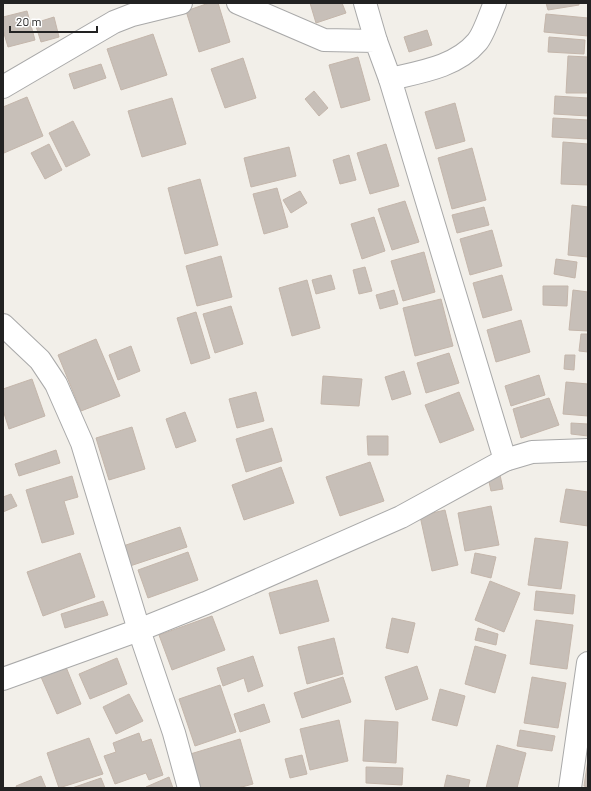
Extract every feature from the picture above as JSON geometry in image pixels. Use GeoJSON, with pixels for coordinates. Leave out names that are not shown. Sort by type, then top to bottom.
{"type":"FeatureCollection","features":[{"type":"Feature","properties":{"kind":"street"},"geometry":{"type":"LineString","coordinates":[[3,87],[114,22],[132,14],[181,3]]}},
{"type":"Feature","properties":{"kind":"street"},"geometry":{"type":"LineString","coordinates":[[238,3],[324,40],[376,41]]}},
{"type":"Feature","properties":{"kind":"street"},"geometry":{"type":"LineString","coordinates":[[365,3],[376,41],[390,78],[505,460]]}},
{"type":"Feature","properties":{"kind":"street"},"geometry":{"type":"LineString","coordinates":[[390,78],[430,70],[459,57],[478,42],[495,3]]}},
{"type":"Feature","properties":{"kind":"street"},"geometry":{"type":"LineString","coordinates":[[3,325],[40,360],[56,384],[82,443],[139,630],[174,733],[189,788]]}},
{"type":"Feature","properties":{"kind":"street"},"geometry":{"type":"LineString","coordinates":[[3,679],[139,630],[206,603],[401,517],[505,460],[532,452],[588,450]]}},
{"type":"Feature","properties":{"kind":"street"},"geometry":{"type":"LineString","coordinates":[[570,788],[588,663]]}},
{"type":"Feature","properties":{"kind":"building"},"geometry":{"type":"Polygon","coordinates":[[[209,3],[218,3],[230,42],[199,52],[186,11],[209,3]]]}},
{"type":"Feature","properties":{"kind":"building"},"geometry":{"type":"Polygon","coordinates":[[[310,3],[342,3],[346,13],[316,23],[310,3]]]}},
{"type":"Feature","properties":{"kind":"building"},"geometry":{"type":"Polygon","coordinates":[[[546,3],[579,3],[579,5],[548,10],[546,3]]]}},
{"type":"Feature","properties":{"kind":"building"},"geometry":{"type":"Polygon","coordinates":[[[27,11],[35,40],[8,47],[3,30],[3,17],[27,11]]]}},
{"type":"Feature","properties":{"kind":"building"},"geometry":{"type":"Polygon","coordinates":[[[546,14],[588,18],[588,36],[544,32],[546,14]]]}},
{"type":"Feature","properties":{"kind":"building"},"geometry":{"type":"Polygon","coordinates":[[[54,17],[59,37],[41,42],[35,23],[54,17]]]}},
{"type":"Feature","properties":{"kind":"building"},"geometry":{"type":"Polygon","coordinates":[[[427,30],[432,45],[409,52],[404,37],[427,30]]]}},
{"type":"Feature","properties":{"kind":"building"},"geometry":{"type":"Polygon","coordinates":[[[153,34],[167,75],[121,90],[107,49],[153,34]]]}},
{"type":"Feature","properties":{"kind":"building"},"geometry":{"type":"Polygon","coordinates":[[[549,37],[585,40],[584,54],[548,52],[549,37]]]}},
{"type":"Feature","properties":{"kind":"building"},"geometry":{"type":"Polygon","coordinates":[[[568,56],[588,57],[588,93],[566,93],[568,56]]]}},
{"type":"Feature","properties":{"kind":"building"},"geometry":{"type":"Polygon","coordinates":[[[358,57],[370,100],[341,108],[329,65],[358,57]]]}},
{"type":"Feature","properties":{"kind":"building"},"geometry":{"type":"Polygon","coordinates":[[[243,58],[256,98],[225,108],[211,69],[243,58]]]}},
{"type":"Feature","properties":{"kind":"building"},"geometry":{"type":"Polygon","coordinates":[[[101,64],[106,78],[74,89],[69,74],[101,64]]]}},
{"type":"Feature","properties":{"kind":"building"},"geometry":{"type":"Polygon","coordinates":[[[314,91],[328,108],[319,116],[305,99],[314,91]]]}},
{"type":"Feature","properties":{"kind":"building"},"geometry":{"type":"Polygon","coordinates":[[[555,96],[588,98],[588,116],[554,114],[555,96]]]}},
{"type":"Feature","properties":{"kind":"building"},"geometry":{"type":"Polygon","coordinates":[[[27,97],[43,136],[4,153],[3,107],[27,97]]]}},
{"type":"Feature","properties":{"kind":"building"},"geometry":{"type":"Polygon","coordinates":[[[172,98],[186,144],[142,157],[128,111],[172,98]]]}},
{"type":"Feature","properties":{"kind":"building"},"geometry":{"type":"Polygon","coordinates":[[[455,103],[465,141],[436,149],[425,112],[455,103]]]}},
{"type":"Feature","properties":{"kind":"building"},"geometry":{"type":"Polygon","coordinates":[[[553,118],[588,120],[588,139],[552,137],[553,118]]]}},
{"type":"Feature","properties":{"kind":"building"},"geometry":{"type":"Polygon","coordinates":[[[73,121],[90,155],[66,167],[49,133],[73,121]]]}},
{"type":"Feature","properties":{"kind":"building"},"geometry":{"type":"Polygon","coordinates":[[[563,142],[588,144],[588,185],[561,184],[563,142]]]}},
{"type":"Feature","properties":{"kind":"building"},"geometry":{"type":"Polygon","coordinates":[[[49,144],[62,170],[45,179],[31,153],[49,144]]]}},
{"type":"Feature","properties":{"kind":"building"},"geometry":{"type":"Polygon","coordinates":[[[386,144],[399,186],[370,194],[357,153],[386,144]]]}},
{"type":"Feature","properties":{"kind":"building"},"geometry":{"type":"Polygon","coordinates":[[[289,147],[296,176],[251,187],[244,158],[289,147]]]}},
{"type":"Feature","properties":{"kind":"building"},"geometry":{"type":"Polygon","coordinates":[[[472,148],[486,200],[452,209],[438,158],[472,148]]]}},
{"type":"Feature","properties":{"kind":"building"},"geometry":{"type":"Polygon","coordinates":[[[349,155],[356,180],[340,184],[333,160],[349,155]]]}},
{"type":"Feature","properties":{"kind":"building"},"geometry":{"type":"Polygon","coordinates":[[[200,179],[218,245],[185,254],[168,188],[200,179]]]}},
{"type":"Feature","properties":{"kind":"building"},"geometry":{"type":"Polygon","coordinates":[[[277,188],[288,227],[264,234],[253,194],[277,188]]]}},
{"type":"Feature","properties":{"kind":"building"},"geometry":{"type":"Polygon","coordinates":[[[300,191],[307,203],[291,213],[283,200],[300,191]]]}},
{"type":"Feature","properties":{"kind":"building"},"geometry":{"type":"Polygon","coordinates":[[[405,201],[419,242],[392,250],[378,209],[405,201]]]}},
{"type":"Feature","properties":{"kind":"building"},"geometry":{"type":"Polygon","coordinates":[[[572,205],[588,207],[588,257],[568,255],[572,205]]]}},
{"type":"Feature","properties":{"kind":"building"},"geometry":{"type":"Polygon","coordinates":[[[484,207],[489,225],[457,233],[452,215],[484,207]]]}},
{"type":"Feature","properties":{"kind":"building"},"geometry":{"type":"Polygon","coordinates":[[[374,217],[385,251],[362,259],[351,224],[374,217]]]}},
{"type":"Feature","properties":{"kind":"building"},"geometry":{"type":"Polygon","coordinates":[[[492,230],[502,266],[470,275],[460,239],[492,230]]]}},
{"type":"Feature","properties":{"kind":"building"},"geometry":{"type":"Polygon","coordinates":[[[424,252],[435,292],[403,301],[391,261],[424,252]]]}},
{"type":"Feature","properties":{"kind":"building"},"geometry":{"type":"Polygon","coordinates":[[[221,256],[232,297],[197,306],[186,266],[221,256]]]}},
{"type":"Feature","properties":{"kind":"building"},"geometry":{"type":"Polygon","coordinates":[[[556,259],[577,262],[575,278],[554,274],[556,259]]]}},
{"type":"Feature","properties":{"kind":"building"},"geometry":{"type":"Polygon","coordinates":[[[365,267],[372,291],[359,294],[353,270],[365,267]]]}},
{"type":"Feature","properties":{"kind":"building"},"geometry":{"type":"Polygon","coordinates":[[[331,275],[335,289],[316,294],[312,280],[331,275]]]}},
{"type":"Feature","properties":{"kind":"building"},"geometry":{"type":"Polygon","coordinates":[[[502,275],[512,310],[483,318],[473,283],[502,275]]]}},
{"type":"Feature","properties":{"kind":"building"},"geometry":{"type":"Polygon","coordinates":[[[307,280],[320,328],[292,336],[279,288],[307,280]]]}},
{"type":"Feature","properties":{"kind":"building"},"geometry":{"type":"Polygon","coordinates":[[[543,286],[568,286],[567,306],[543,305],[543,286]]]}},
{"type":"Feature","properties":{"kind":"building"},"geometry":{"type":"Polygon","coordinates":[[[394,290],[398,304],[380,309],[376,295],[394,290]]]}},
{"type":"Feature","properties":{"kind":"building"},"geometry":{"type":"Polygon","coordinates":[[[573,290],[588,292],[588,331],[569,330],[573,290]]]}},
{"type":"Feature","properties":{"kind":"building"},"geometry":{"type":"Polygon","coordinates":[[[441,299],[453,346],[415,356],[403,308],[441,299]]]}},
{"type":"Feature","properties":{"kind":"building"},"geometry":{"type":"Polygon","coordinates":[[[231,306],[243,344],[215,353],[203,314],[231,306]]]}},
{"type":"Feature","properties":{"kind":"building"},"geometry":{"type":"Polygon","coordinates":[[[196,312],[210,358],[191,364],[177,318],[196,312]]]}},
{"type":"Feature","properties":{"kind":"building"},"geometry":{"type":"Polygon","coordinates":[[[521,320],[530,352],[496,362],[487,330],[521,320]]]}},
{"type":"Feature","properties":{"kind":"building"},"geometry":{"type":"Polygon","coordinates":[[[581,334],[588,334],[588,352],[579,351],[581,334]]]}},
{"type":"Feature","properties":{"kind":"building"},"geometry":{"type":"Polygon","coordinates":[[[96,339],[120,396],[81,411],[58,355],[96,339]]]}},
{"type":"Feature","properties":{"kind":"building"},"geometry":{"type":"Polygon","coordinates":[[[131,346],[140,371],[118,380],[109,355],[131,346]]]}},
{"type":"Feature","properties":{"kind":"building"},"geometry":{"type":"Polygon","coordinates":[[[449,353],[459,383],[426,393],[417,363],[449,353]]]}},
{"type":"Feature","properties":{"kind":"building"},"geometry":{"type":"Polygon","coordinates":[[[565,355],[575,355],[574,370],[564,369],[565,355]]]}},
{"type":"Feature","properties":{"kind":"building"},"geometry":{"type":"Polygon","coordinates":[[[404,371],[411,394],[392,400],[385,377],[404,371]]]}},
{"type":"Feature","properties":{"kind":"building"},"geometry":{"type":"Polygon","coordinates":[[[539,375],[545,395],[511,406],[505,386],[539,375]]]}},
{"type":"Feature","properties":{"kind":"building"},"geometry":{"type":"Polygon","coordinates":[[[323,376],[362,379],[359,406],[321,404],[323,376]]]}},
{"type":"Feature","properties":{"kind":"building"},"geometry":{"type":"Polygon","coordinates":[[[32,379],[45,416],[9,429],[3,410],[3,389],[32,379]]]}},
{"type":"Feature","properties":{"kind":"building"},"geometry":{"type":"Polygon","coordinates":[[[566,382],[588,384],[588,416],[563,414],[566,382]]]}},
{"type":"Feature","properties":{"kind":"building"},"geometry":{"type":"Polygon","coordinates":[[[256,392],[264,421],[237,428],[229,399],[256,392]]]}},
{"type":"Feature","properties":{"kind":"building"},"geometry":{"type":"Polygon","coordinates":[[[459,392],[474,430],[440,443],[425,405],[459,392]]]}},
{"type":"Feature","properties":{"kind":"building"},"geometry":{"type":"Polygon","coordinates":[[[549,398],[559,425],[521,438],[513,409],[549,398]]]}},
{"type":"Feature","properties":{"kind":"building"},"geometry":{"type":"Polygon","coordinates":[[[185,412],[196,441],[176,448],[166,419],[185,412]]]}},
{"type":"Feature","properties":{"kind":"building"},"geometry":{"type":"Polygon","coordinates":[[[571,423],[588,424],[588,436],[571,434],[571,423]]]}},
{"type":"Feature","properties":{"kind":"building"},"geometry":{"type":"Polygon","coordinates":[[[132,427],[145,469],[109,480],[96,438],[132,427]]]}},
{"type":"Feature","properties":{"kind":"building"},"geometry":{"type":"Polygon","coordinates":[[[272,428],[282,461],[246,472],[236,439],[272,428]]]}},
{"type":"Feature","properties":{"kind":"building"},"geometry":{"type":"Polygon","coordinates":[[[367,436],[388,436],[388,455],[368,455],[367,436]]]}},
{"type":"Feature","properties":{"kind":"building"},"geometry":{"type":"Polygon","coordinates":[[[56,450],[60,463],[19,476],[15,464],[56,450]]]}},
{"type":"Feature","properties":{"kind":"building"},"geometry":{"type":"Polygon","coordinates":[[[370,462],[384,501],[340,516],[326,477],[370,462]]]}},
{"type":"Feature","properties":{"kind":"building"},"geometry":{"type":"Polygon","coordinates":[[[281,467],[294,503],[244,520],[232,485],[281,467]]]}},
{"type":"Feature","properties":{"kind":"building"},"geometry":{"type":"Polygon","coordinates":[[[500,475],[503,489],[491,491],[488,477],[500,475]]]}},
{"type":"Feature","properties":{"kind":"building"},"geometry":{"type":"Polygon","coordinates":[[[72,476],[78,497],[64,501],[74,534],[42,543],[26,490],[72,476]]]}},
{"type":"Feature","properties":{"kind":"building"},"geometry":{"type":"Polygon","coordinates":[[[566,489],[588,492],[588,526],[560,522],[566,489]]]}},
{"type":"Feature","properties":{"kind":"building"},"geometry":{"type":"Polygon","coordinates":[[[11,494],[17,506],[3,512],[3,497],[11,494]]]}},
{"type":"Feature","properties":{"kind":"building"},"geometry":{"type":"Polygon","coordinates":[[[491,506],[499,545],[465,551],[458,513],[491,506]]]}},
{"type":"Feature","properties":{"kind":"building"},"geometry":{"type":"Polygon","coordinates":[[[445,510],[458,565],[432,571],[420,516],[445,510]]]}},
{"type":"Feature","properties":{"kind":"building"},"geometry":{"type":"Polygon","coordinates":[[[180,527],[187,547],[127,567],[120,547],[180,527]]]}},
{"type":"Feature","properties":{"kind":"building"},"geometry":{"type":"Polygon","coordinates":[[[535,538],[568,542],[561,589],[528,585],[535,538]]]}},
{"type":"Feature","properties":{"kind":"building"},"geometry":{"type":"Polygon","coordinates":[[[188,552],[198,580],[148,598],[138,570],[188,552]]]}},
{"type":"Feature","properties":{"kind":"building"},"geometry":{"type":"Polygon","coordinates":[[[80,553],[95,597],[43,616],[27,572],[80,553]]]}},
{"type":"Feature","properties":{"kind":"building"},"geometry":{"type":"Polygon","coordinates":[[[475,553],[496,557],[491,578],[471,573],[475,553]]]}},
{"type":"Feature","properties":{"kind":"building"},"geometry":{"type":"Polygon","coordinates":[[[317,580],[329,621],[280,634],[269,593],[317,580]]]}},
{"type":"Feature","properties":{"kind":"building"},"geometry":{"type":"Polygon","coordinates":[[[490,581],[520,593],[504,632],[475,620],[490,581]]]}},
{"type":"Feature","properties":{"kind":"building"},"geometry":{"type":"Polygon","coordinates":[[[536,591],[575,595],[573,614],[534,610],[536,591]]]}},
{"type":"Feature","properties":{"kind":"building"},"geometry":{"type":"Polygon","coordinates":[[[103,601],[108,615],[65,628],[61,614],[103,601]]]}},
{"type":"Feature","properties":{"kind":"building"},"geometry":{"type":"Polygon","coordinates":[[[212,616],[225,650],[172,670],[159,635],[212,616]]]}},
{"type":"Feature","properties":{"kind":"building"},"geometry":{"type":"Polygon","coordinates":[[[392,618],[415,623],[408,653],[386,648],[392,618]]]}},
{"type":"Feature","properties":{"kind":"building"},"geometry":{"type":"Polygon","coordinates":[[[536,620],[573,625],[567,669],[530,664],[536,620]]]}},
{"type":"Feature","properties":{"kind":"building"},"geometry":{"type":"Polygon","coordinates":[[[478,628],[498,634],[496,645],[475,640],[478,628]]]}},
{"type":"Feature","properties":{"kind":"building"},"geometry":{"type":"Polygon","coordinates":[[[334,638],[343,674],[307,684],[298,647],[334,638]]]}},
{"type":"Feature","properties":{"kind":"building"},"geometry":{"type":"Polygon","coordinates":[[[475,646],[506,655],[495,693],[465,684],[475,646]]]}},
{"type":"Feature","properties":{"kind":"building"},"geometry":{"type":"Polygon","coordinates":[[[253,656],[263,686],[248,692],[244,678],[223,686],[217,668],[253,656]]]}},
{"type":"Feature","properties":{"kind":"building"},"geometry":{"type":"Polygon","coordinates":[[[117,658],[127,684],[90,699],[79,674],[117,658]]]}},
{"type":"Feature","properties":{"kind":"building"},"geometry":{"type":"Polygon","coordinates":[[[417,666],[428,699],[396,710],[385,677],[417,666]]]}},
{"type":"Feature","properties":{"kind":"building"},"geometry":{"type":"Polygon","coordinates":[[[66,667],[81,704],[57,714],[41,677],[66,667]]]}},
{"type":"Feature","properties":{"kind":"building"},"geometry":{"type":"Polygon","coordinates":[[[343,677],[351,702],[302,718],[294,693],[343,677]]]}},
{"type":"Feature","properties":{"kind":"building"},"geometry":{"type":"Polygon","coordinates":[[[532,677],[566,683],[558,728],[524,723],[532,677]]]}},
{"type":"Feature","properties":{"kind":"building"},"geometry":{"type":"Polygon","coordinates":[[[220,685],[236,732],[195,746],[179,699],[220,685]]]}},
{"type":"Feature","properties":{"kind":"building"},"geometry":{"type":"Polygon","coordinates":[[[440,689],[465,696],[457,726],[432,720],[440,689]]]}},
{"type":"Feature","properties":{"kind":"building"},"geometry":{"type":"Polygon","coordinates":[[[129,694],[143,721],[116,734],[103,707],[129,694]]]}},
{"type":"Feature","properties":{"kind":"building"},"geometry":{"type":"Polygon","coordinates":[[[264,704],[270,722],[240,732],[234,714],[264,704]]]}},
{"type":"Feature","properties":{"kind":"building"},"geometry":{"type":"Polygon","coordinates":[[[339,720],[348,761],[310,770],[300,729],[339,720]]]}},
{"type":"Feature","properties":{"kind":"building"},"geometry":{"type":"Polygon","coordinates":[[[365,720],[398,722],[396,763],[363,761],[365,720]]]}},
{"type":"Feature","properties":{"kind":"building"},"geometry":{"type":"Polygon","coordinates":[[[520,730],[555,736],[552,751],[517,746],[520,730]]]}},
{"type":"Feature","properties":{"kind":"building"},"geometry":{"type":"Polygon","coordinates":[[[139,733],[142,742],[151,739],[163,775],[149,780],[146,773],[115,784],[104,756],[116,752],[113,743],[139,733]]]}},
{"type":"Feature","properties":{"kind":"building"},"geometry":{"type":"Polygon","coordinates":[[[89,738],[103,774],[59,788],[47,753],[89,738]]]}},
{"type":"Feature","properties":{"kind":"building"},"geometry":{"type":"Polygon","coordinates":[[[240,739],[253,784],[238,788],[197,788],[187,755],[240,739]]]}},
{"type":"Feature","properties":{"kind":"building"},"geometry":{"type":"Polygon","coordinates":[[[497,745],[526,753],[517,788],[486,788],[497,745]]]}},
{"type":"Feature","properties":{"kind":"building"},"geometry":{"type":"Polygon","coordinates":[[[302,755],[307,774],[290,778],[285,759],[302,755]]]}},
{"type":"Feature","properties":{"kind":"building"},"geometry":{"type":"Polygon","coordinates":[[[588,760],[588,787],[584,786],[588,760]]]}},
{"type":"Feature","properties":{"kind":"building"},"geometry":{"type":"Polygon","coordinates":[[[366,767],[403,768],[402,785],[366,783],[366,767]]]}},
{"type":"Feature","properties":{"kind":"building"},"geometry":{"type":"Polygon","coordinates":[[[447,775],[470,780],[468,788],[444,788],[447,775]]]}},
{"type":"Feature","properties":{"kind":"building"},"geometry":{"type":"Polygon","coordinates":[[[41,776],[46,788],[17,788],[16,786],[41,776]]]}},
{"type":"Feature","properties":{"kind":"building"},"geometry":{"type":"Polygon","coordinates":[[[169,777],[173,788],[146,787],[169,777]]]}},
{"type":"Feature","properties":{"kind":"building"},"geometry":{"type":"Polygon","coordinates":[[[101,778],[105,788],[72,788],[101,778]]]}}]}
